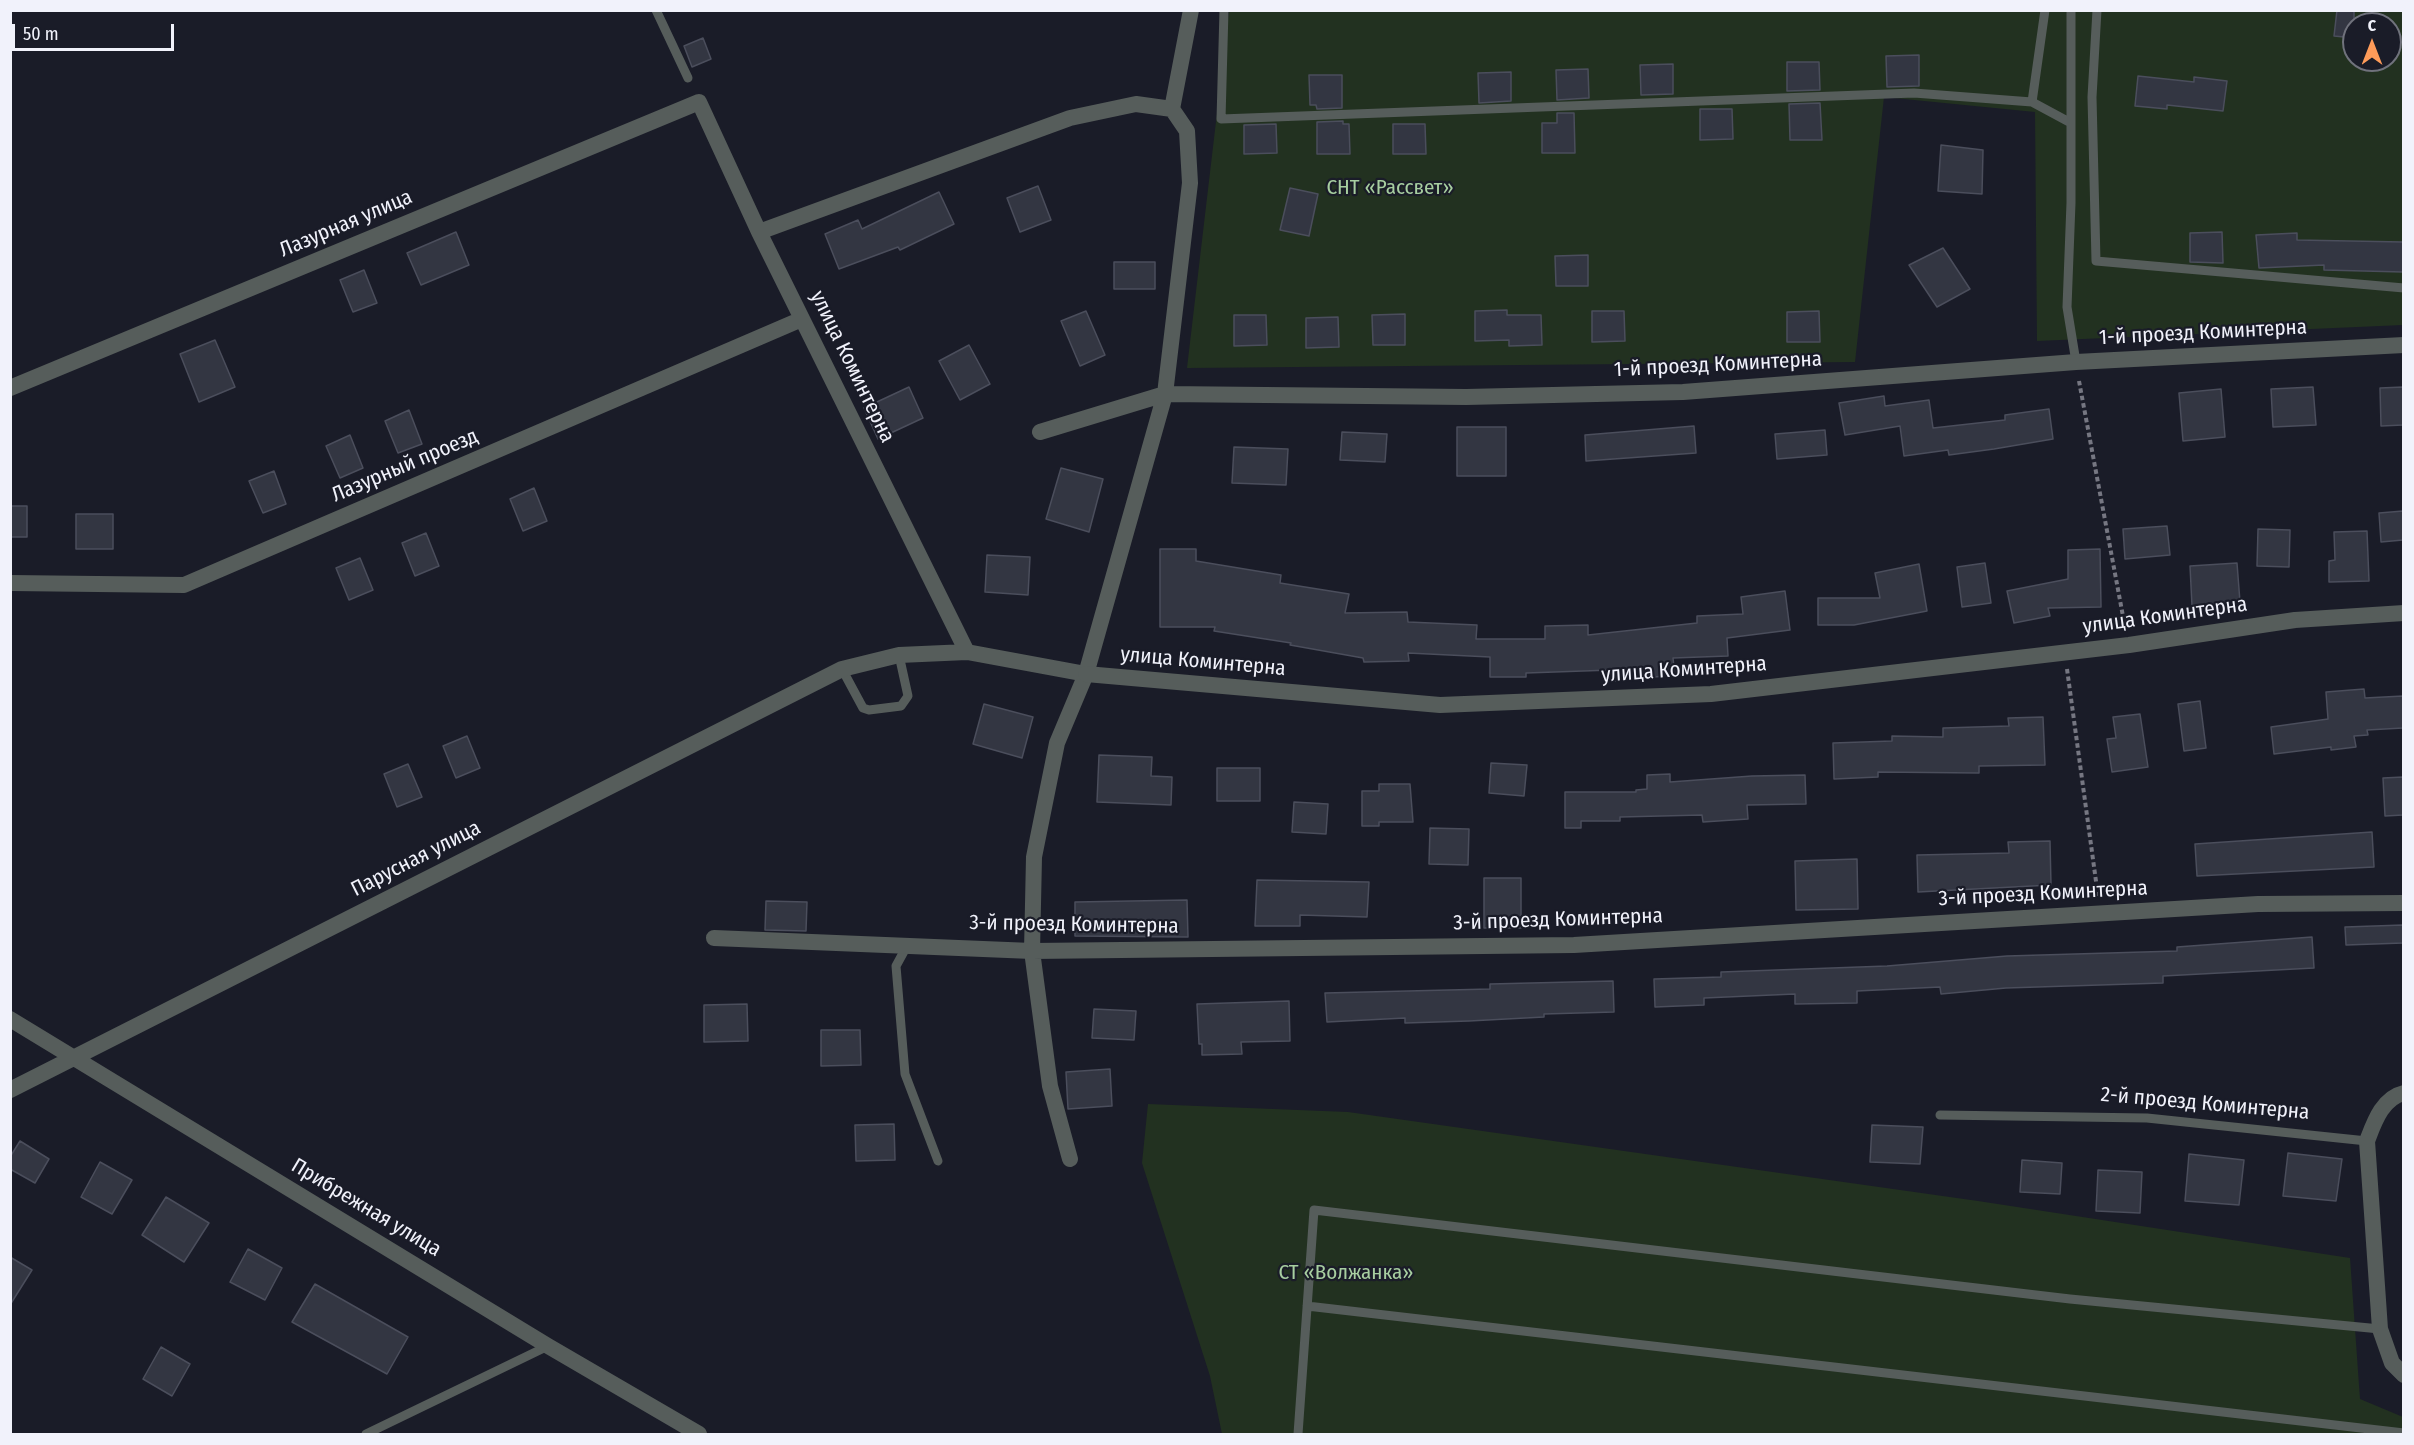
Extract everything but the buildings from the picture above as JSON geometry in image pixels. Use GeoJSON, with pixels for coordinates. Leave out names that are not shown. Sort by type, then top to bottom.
{"type":"FeatureCollection","features":[{"type":"Feature","properties":{"kind":"street"},"geometry":{"type":"LineString","coordinates":[[1070,1160],[1050,1086],[1032,951],[1036,845],[1057,743],[1086,674],[1165,394],[1190,183],[1187,131],[1172,109],[1191,10]]}},
{"type":"Feature","properties":{"kind":"street","name":"улица Коминтерна"},"geometry":{"type":"LineString","coordinates":[[699,102],[759,232],[967,652]]}},
{"type":"Feature","properties":{"kind":"street","name":"Лазурная улица"},"geometry":{"type":"LineString","coordinates":[[10,388],[699,102]]}},
{"type":"Feature","properties":{"kind":"street"},"geometry":{"type":"LineString","coordinates":[[759,232],[1070,118],[1136,104],[1172,109]]}},
{"type":"Feature","properties":{"kind":"street","name":"Лазурный проезд"},"geometry":{"type":"LineString","coordinates":[[10,582],[184,585],[802,319]]}},
{"type":"Feature","properties":{"kind":"street","name":"1-й проезд Коминтерна"},"geometry":{"type":"LineString","coordinates":[[1040,432],[1165,394],[1466,397],[1683,392],[2076,362],[2403,345]]}},
{"type":"Feature","properties":{"kind":"street","name":"улица Коминтерна"},"geometry":{"type":"LineString","coordinates":[[842,669],[899,655],[967,652],[1086,674],[1440,705],[1711,694],[2129,645],[2295,620],[2403,613]]}},
{"type":"Feature","properties":{"kind":"street","name":"Парусная улица"},"geometry":{"type":"LineString","coordinates":[[10,1090],[842,669]]}},
{"type":"Feature","properties":{"kind":"street","name":"3-й проезд Коминтерна"},"geometry":{"type":"LineString","coordinates":[[714,938],[908,944],[1032,951],[1574,945],[2258,904],[2403,903]]}},
{"type":"Feature","properties":{"kind":"street","name":"Прибрежная улица"},"geometry":{"type":"LineString","coordinates":[[10,1019],[548,1346],[699,1434]]}},
{"type":"Feature","properties":{"kind":"street"},"geometry":{"type":"LineString","coordinates":[[2403,1093],[2378,1112],[2367,1141],[2380,1329],[2392,1363],[2403,1375]]}},
{"type":"Feature","properties":{"kind":"lane"},"geometry":{"type":"LineString","coordinates":[[656,10],[688,78]]}},
{"type":"Feature","properties":{"kind":"lane"},"geometry":{"type":"LineString","coordinates":[[1224,10],[1221,119],[1914,93],[2032,102],[2071,123]]}},
{"type":"Feature","properties":{"kind":"lane"},"geometry":{"type":"LineString","coordinates":[[2032,102],[2045,10]]}},
{"type":"Feature","properties":{"kind":"lane"},"geometry":{"type":"LineString","coordinates":[[2071,10],[2067,307],[2076,362]]}},
{"type":"Feature","properties":{"kind":"lane"},"geometry":{"type":"LineString","coordinates":[[2097,10],[2092,97],[2096,261],[2403,288]]}},
{"type":"Feature","properties":{"kind":"lane"},"geometry":{"type":"LineString","coordinates":[[842,669],[862,708],[869,710],[901,706],[909,696],[899,655]]}},
{"type":"Feature","properties":{"kind":"lane"},"geometry":{"type":"LineString","coordinates":[[908,944],[896,966],[905,1074],[938,1161]]}},
{"type":"Feature","properties":{"kind":"lane","name":"2-й проезд Коминтерна"},"geometry":{"type":"LineString","coordinates":[[1940,1115],[2147,1118],[2367,1141]]}},
{"type":"Feature","properties":{"kind":"lane"},"geometry":{"type":"LineString","coordinates":[[1298,1434],[1314,1210],[2070,1299],[2380,1329]]}},
{"type":"Feature","properties":{"kind":"lane"},"geometry":{"type":"LineString","coordinates":[[1307,1306],[2403,1433]]}},
{"type":"Feature","properties":{"kind":"lane"},"geometry":{"type":"LineString","coordinates":[[366,1434],[548,1346]]}},
{"type":"Feature","properties":{"kind":"path"},"geometry":{"type":"LineString","coordinates":[[2076,362],[2129,645]]}},
{"type":"Feature","properties":{"kind":"path"},"geometry":{"type":"LineString","coordinates":[[2065,653],[2100,915]]}},
{"type":"Feature","properties":{"kind":"green space","name":"СНТ «Рассвет»"},"geometry":{"type":"Polygon","coordinates":[[[1229,11],[2403,11],[2403,325],[2037,341],[2035,112],[1884,97],[1855,362],[1187,368],[1229,11]]]}},
{"type":"Feature","properties":{"kind":"green space","name":"СТ «Волжанка»"},"geometry":{"type":"Polygon","coordinates":[[[1148,1104],[1348,1112],[1978,1201],[2350,1258],[2360,1399],[2403,1417],[2403,1434],[1222,1434],[1210,1376],[1142,1163],[1148,1104]]]}}]}
